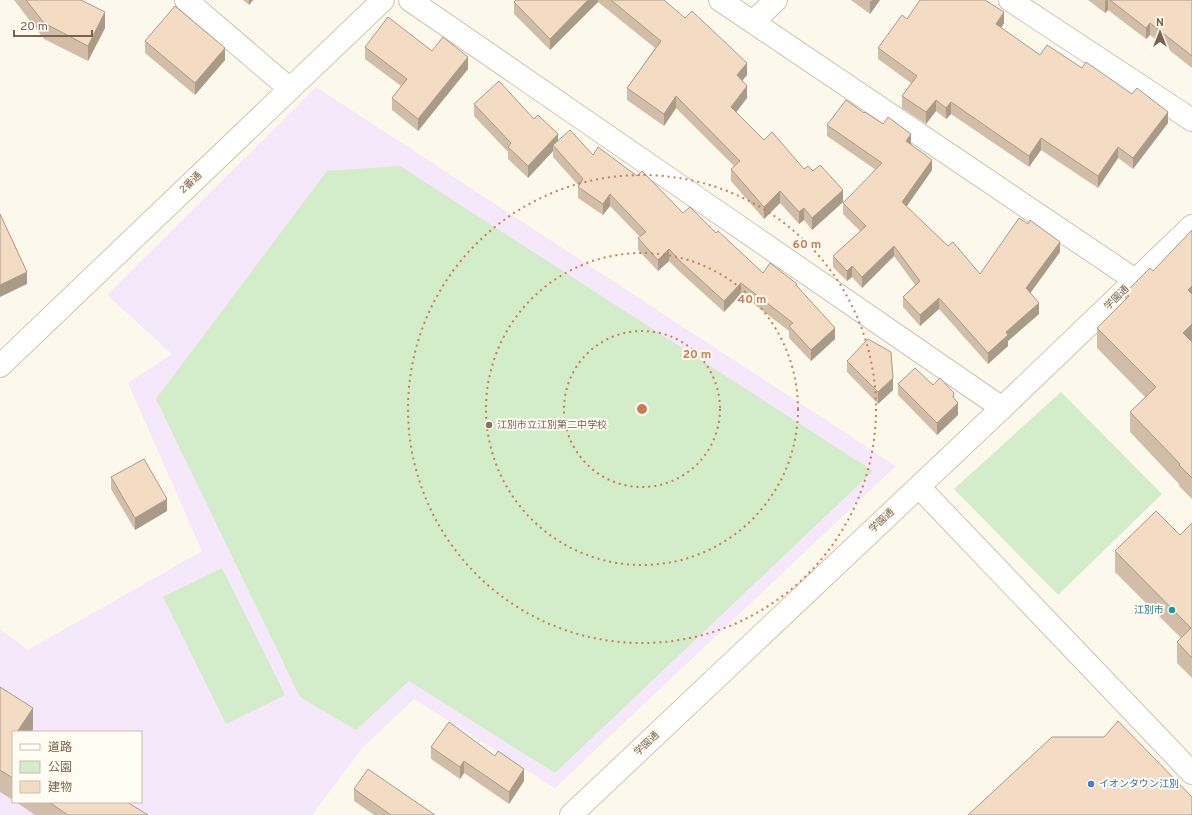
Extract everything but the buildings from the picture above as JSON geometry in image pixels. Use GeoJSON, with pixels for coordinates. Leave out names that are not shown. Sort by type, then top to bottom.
{"type":"FeatureCollection","features":[{"type":"Feature","properties":{"kind":"street"},"geometry":{"type":"LineString","coordinates":[[186,0],[290,89]]}},
{"type":"Feature","properties":{"kind":"street","name":"2番通"},"geometry":{"type":"LineString","coordinates":[[0,366],[383,0]]}},
{"type":"Feature","properties":{"kind":"street"},"geometry":{"type":"LineString","coordinates":[[410,0],[1002,408]]}},
{"type":"Feature","properties":{"kind":"street"},"geometry":{"type":"LineString","coordinates":[[720,0],[1135,280]]}},
{"type":"Feature","properties":{"kind":"street"},"geometry":{"type":"LineString","coordinates":[[753,22],[776,0]]}},
{"type":"Feature","properties":{"kind":"street"},"geometry":{"type":"LineString","coordinates":[[1010,0],[1192,120]]}},
{"type":"Feature","properties":{"kind":"street","name":"学園通"},"geometry":{"type":"LineString","coordinates":[[571,815],[919,487],[1192,226]]}},
{"type":"Feature","properties":{"kind":"street"},"geometry":{"type":"LineString","coordinates":[[919,487],[1192,773]]}},
{"type":"Feature","properties":{"kind":"shaded area","name":"江別市立江別第二中学校"},"geometry":{"type":"Polygon","coordinates":[[[316,87],[896,466],[555,788],[414,699],[363,747],[312,815],[0,815],[0,629],[28,650],[202,551],[128,383],[172,354],[107,295],[316,87]]]}},
{"type":"Feature","properties":{"kind":"green space","name":"江別市立江別第二中学校"},"geometry":{"type":"Polygon","coordinates":[[[400,166],[873,471],[555,773],[409,681],[356,730],[300,697],[156,399],[327,171],[400,166]]]}},
{"type":"Feature","properties":{"kind":"green space"},"geometry":{"type":"Polygon","coordinates":[[[1061,392],[1162,494],[1058,595],[954,489],[1061,392]]]}},
{"type":"Feature","properties":{"kind":"green space"},"geometry":{"type":"Polygon","coordinates":[[[222,568],[285,695],[226,724],[163,597],[222,568]]]}},
{"type":"Feature","properties":{"kind":"place","name":"江別市立江別第二中学校"},"geometry":{"type":"Point","coordinates":[489,425]}},
{"type":"Feature","properties":{"kind":"place","name":"江別市"},"geometry":{"type":"Point","coordinates":[1172,610]}},
{"type":"Feature","properties":{"kind":"place","name":"イオンタウン江別"},"geometry":{"type":"Point","coordinates":[1091,784]}}]}
